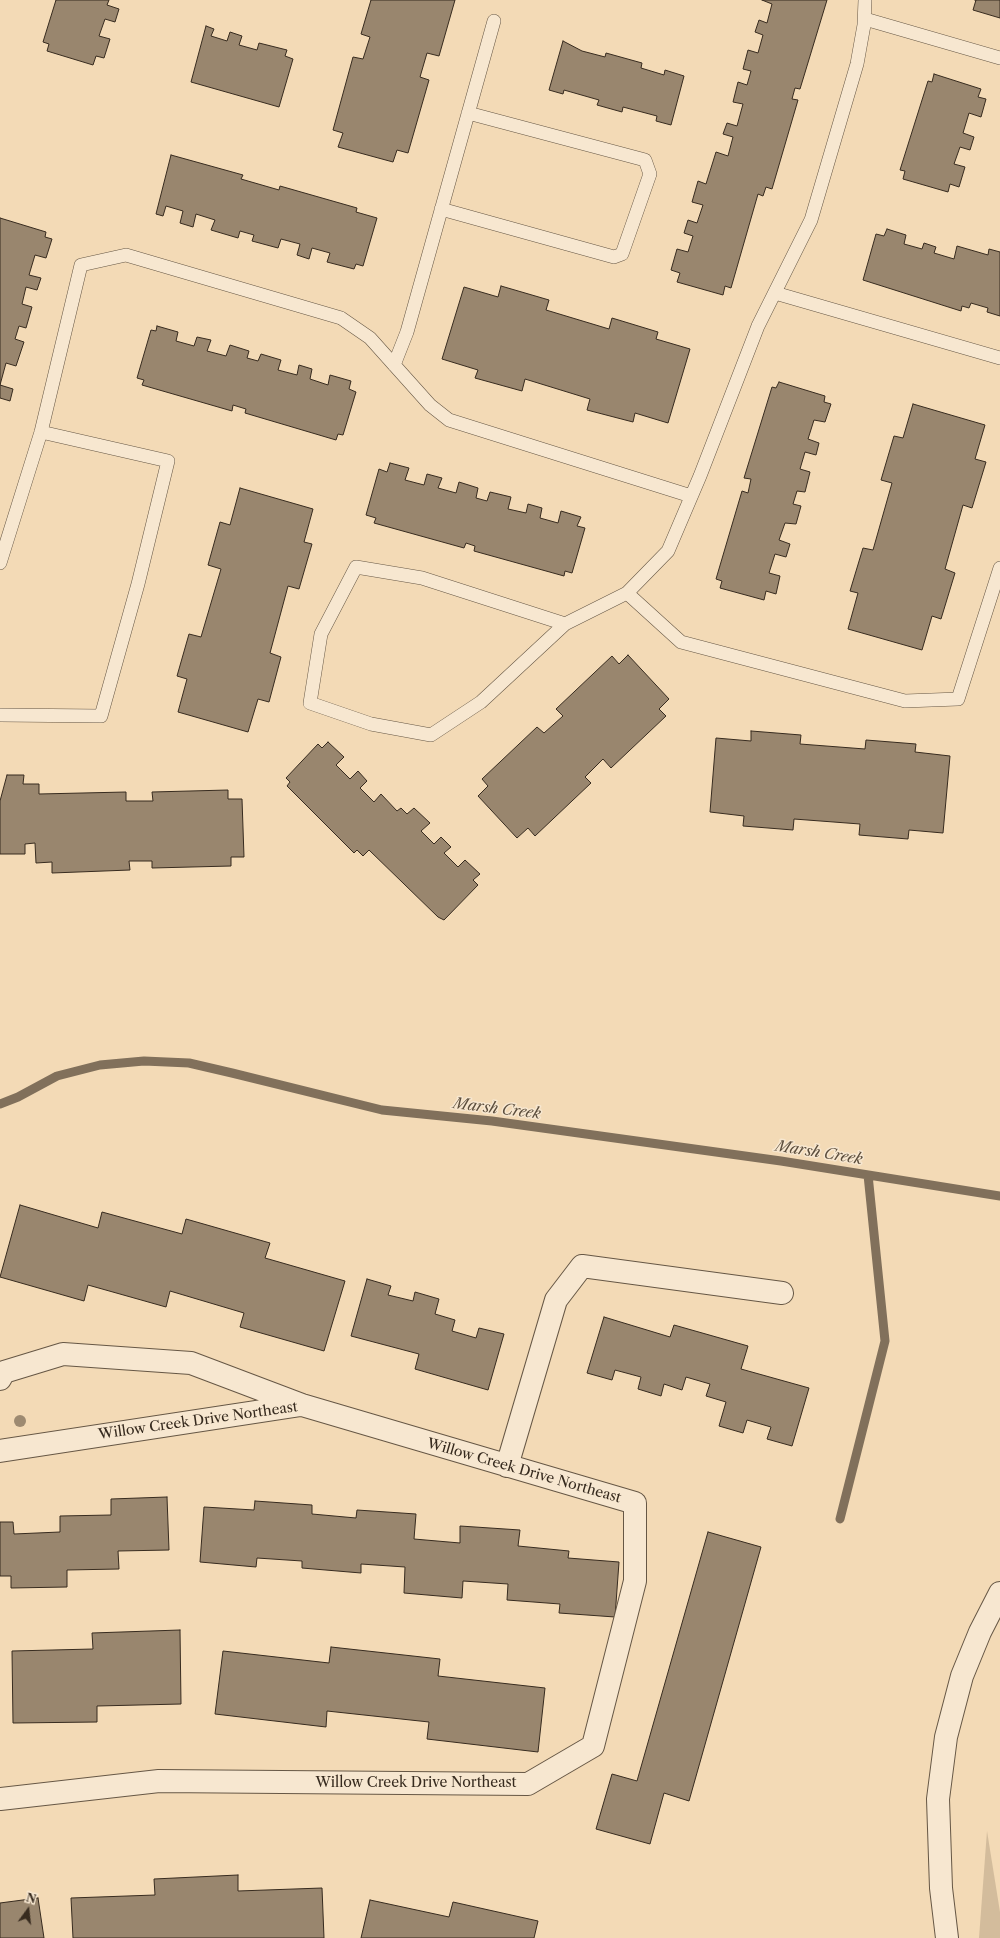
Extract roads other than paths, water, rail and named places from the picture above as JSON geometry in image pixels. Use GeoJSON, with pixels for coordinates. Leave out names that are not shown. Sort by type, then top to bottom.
{"type":"FeatureCollection","features":[{"type":"Feature","properties":{"kind":"street"},"geometry":{"type":"LineString","coordinates":[[507,1466],[556,1300],[582,1266],[782,1293]]}},
{"type":"Feature","properties":{"kind":"street"},"geometry":{"type":"LineString","coordinates":[[0,1379],[4,1372],[62,1354],[190,1363],[302,1405]]}},
{"type":"Feature","properties":{"kind":"street","name":"Willow Creek Drive Northeast"},"geometry":{"type":"LineString","coordinates":[[0,1451],[302,1405],[635,1504],[635,1581],[593,1746],[528,1784],[159,1781],[0,1799]]}},
{"type":"Feature","properties":{"kind":"street"},"geometry":{"type":"LineString","coordinates":[[947,1938],[941,1888],[938,1799],[946,1737],[962,1676],[980,1632],[1000,1593]]}},
{"type":"Feature","properties":{"kind":"lane"},"geometry":{"type":"LineString","coordinates":[[565,624],[422,578],[356,567],[321,634],[310,704],[371,724],[431,735],[481,702],[565,624],[627,593],[668,551],[692,496],[758,326],[812,220],[857,64],[865,19],[865,0]]}},
{"type":"Feature","properties":{"kind":"lane"},"geometry":{"type":"LineString","coordinates":[[865,19],[1000,58]]}},
{"type":"Feature","properties":{"kind":"lane"},"geometry":{"type":"LineString","coordinates":[[394,364],[407,332],[494,21]]}},
{"type":"Feature","properties":{"kind":"lane"},"geometry":{"type":"LineString","coordinates":[[441,209],[614,258],[622,254],[650,174],[645,160],[468,113]]}},
{"type":"Feature","properties":{"kind":"lane"},"geometry":{"type":"LineString","coordinates":[[0,563],[41,432],[80,265],[126,255],[342,318],[370,338],[430,405],[449,420],[692,496]]}},
{"type":"Feature","properties":{"kind":"lane"},"geometry":{"type":"LineString","coordinates":[[775,293],[1000,358]]}},
{"type":"Feature","properties":{"kind":"lane"},"geometry":{"type":"LineString","coordinates":[[0,715],[102,716],[138,584],[168,461],[41,432]]}},
{"type":"Feature","properties":{"kind":"lane"},"geometry":{"type":"LineString","coordinates":[[627,593],[680,642],[905,701],[958,699],[1000,568]]}},
{"type":"Feature","properties":{"kind":"waterway","name":"Marsh Creek"},"geometry":{"type":"LineString","coordinates":[[0,1104],[18,1097],[57,1076],[100,1065],[144,1061],[189,1063],[382,1110],[492,1121],[781,1161],[1000,1196]]}},
{"type":"Feature","properties":{"kind":"waterway"},"geometry":{"type":"LineString","coordinates":[[840,1519],[885,1341],[868,1175]]}}]}
